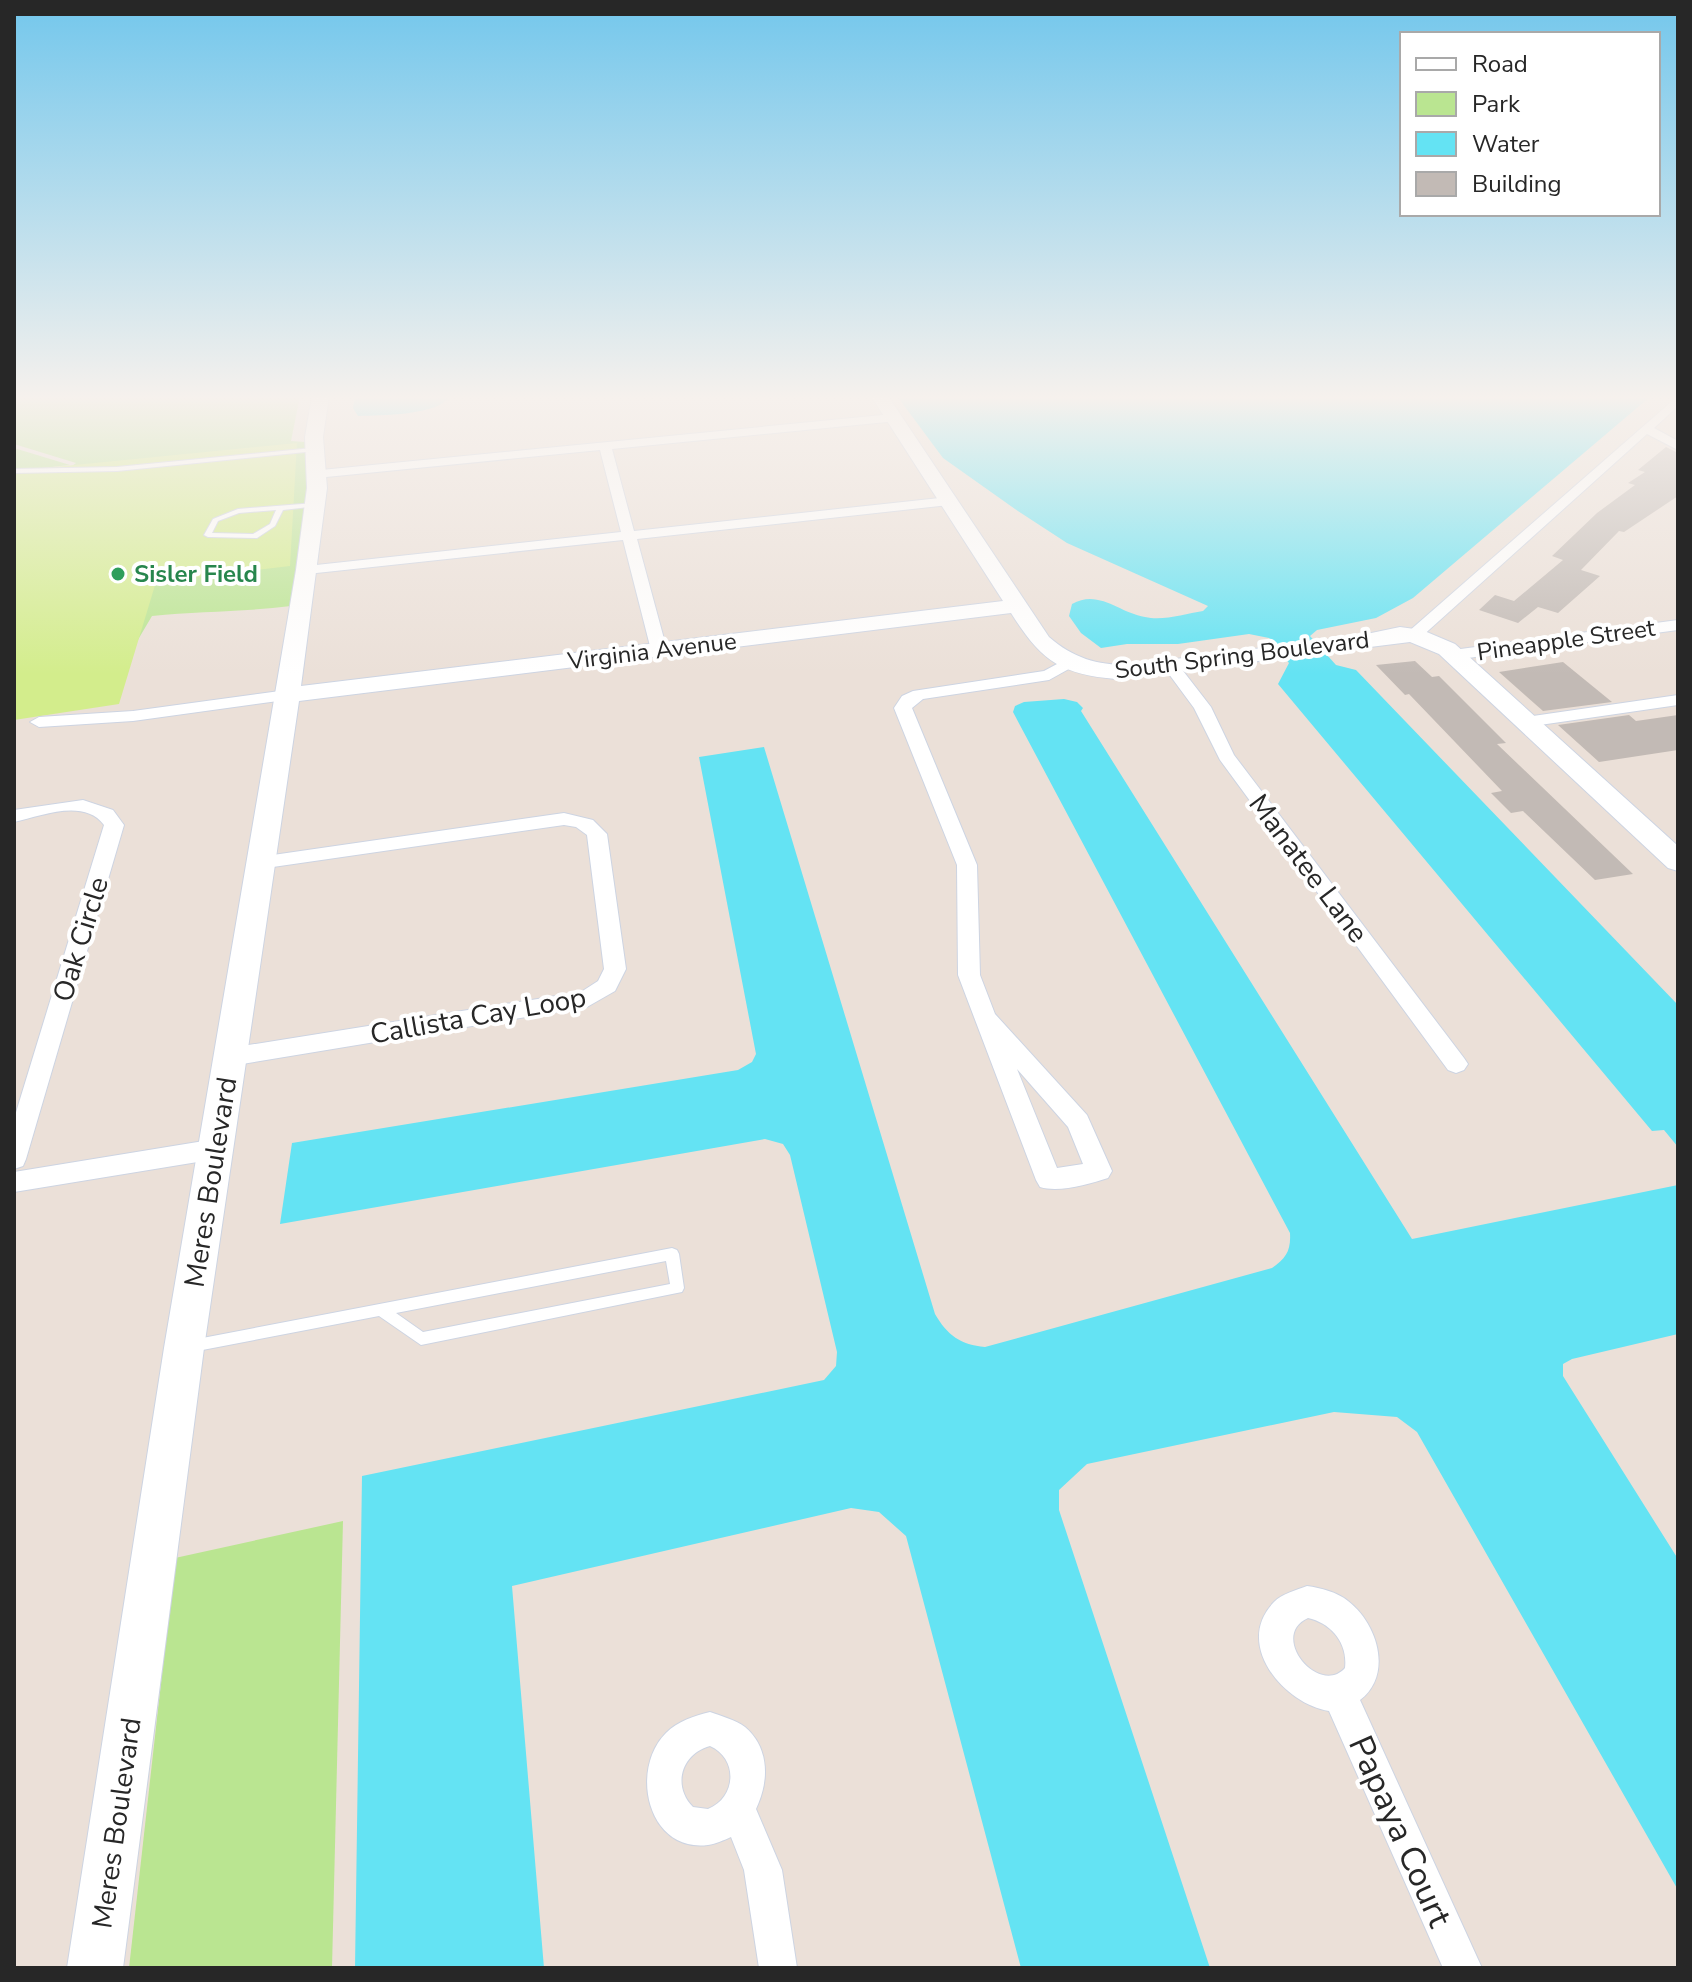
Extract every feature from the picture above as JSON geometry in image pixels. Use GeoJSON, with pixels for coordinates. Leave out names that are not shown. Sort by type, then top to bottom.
{"type":"FeatureCollection","features":[{"type":"Feature","properties":{"kind":"street","name":"Meres Boulevard"},"geometry":{"type":"LineString","coordinates":[[95,1968],[184,1348],[307,570],[316,488]]}},
{"type":"Feature","properties":{"kind":"street"},"geometry":{"type":"LineString","coordinates":[[616,488],[659,650]]}},
{"type":"Feature","properties":{"kind":"street"},"geometry":{"type":"LineString","coordinates":[[941,488],[1041,642],[1070,662],[1049,675],[919,695],[908,700],[903,708],[967,865],[969,975],[985,1017],[1049,1180],[1099,1171],[1078,1122],[985,1017]]}},
{"type":"Feature","properties":{"kind":"street"},"geometry":{"type":"LineString","coordinates":[[1578,488],[1414,635],[1442,645],[1678,862]]}},
{"type":"Feature","properties":{"kind":"street"},"geometry":{"type":"LineString","coordinates":[[307,570],[949,501]]}},
{"type":"Feature","properties":{"kind":"street","name":"Virginia Avenue"},"geometry":{"type":"LineString","coordinates":[[287,695],[1017,606]]}},
{"type":"Feature","properties":{"kind":"street","name":"Pineapple Street"},"geometry":{"type":"LineString","coordinates":[[1453,655],[1678,625]]}},
{"type":"Feature","properties":{"kind":"street","name":"South Spring Boulevard"},"geometry":{"type":"LineString","coordinates":[[1070,662],[1091,669],[1117,672],[1324,647],[1391,635],[1414,635]]}},
{"type":"Feature","properties":{"kind":"street","name":"Manatee Lane"},"geometry":{"type":"LineString","coordinates":[[1171,666],[1202,707],[1226,756],[1456,1064]]}},
{"type":"Feature","properties":{"kind":"street"},"geometry":{"type":"LineString","coordinates":[[39,722],[95,722],[179,713],[194,706],[287,695]]}},
{"type":"Feature","properties":{"kind":"street"},"geometry":{"type":"LineString","coordinates":[[1526,722],[1678,700]]}},
{"type":"Feature","properties":{"kind":"street","name":"Oak Circle"},"geometry":{"type":"LineString","coordinates":[[14,816],[96,805],[114,825],[14,1159]]}},
{"type":"Feature","properties":{"kind":"street","name":"Callista Cay Loop"},"geometry":{"type":"LineString","coordinates":[[230,1057],[587,999],[607,986],[615,969],[597,834],[587,823],[577,820],[564,819],[259,863]]}},
{"type":"Feature","properties":{"kind":"street"},"geometry":{"type":"LineString","coordinates":[[14,1182],[216,1149]]}},
{"type":"Feature","properties":{"kind":"street","name":"Papaya Court"},"geometry":{"type":"LineString","coordinates":[[1339,1693],[1463,1968]]}},
{"type":"Feature","properties":{"kind":"street"},"geometry":{"type":"LineString","coordinates":[[738,1808],[763,1870],[778,1968]]}},
{"type":"Feature","properties":{"kind":"lane"},"geometry":{"type":"LineString","coordinates":[[280,508],[273,525],[254,536],[208,535],[215,520],[238,511],[315,505]]}},
{"type":"Feature","properties":{"kind":"lane"},"geometry":{"type":"LineString","coordinates":[[184,1348],[672,1254],[677,1288],[421,1339],[383,1311]]}},
{"type":"Feature","properties":{"kind":"green space","name":"Sisler Field"},"geometry":{"type":"Polygon","coordinates":[[[14,488],[294,488],[290,566],[156,582],[119,704],[14,720],[14,488]]]}},
{"type":"Feature","properties":{"kind":"green space"},"geometry":{"type":"Polygon","coordinates":[[[75,488],[308,488],[291,606],[152,616],[123,665],[75,488]]]}},
{"type":"Feature","properties":{"kind":"green space"},"geometry":{"type":"Polygon","coordinates":[[[343,1521],[332,1968],[129,1968],[175,1558],[343,1521]]]}},
{"type":"Feature","properties":{"kind":"water"},"geometry":{"type":"Polygon","coordinates":[[[986,488],[1542,488],[1413,598],[1376,618],[1317,630],[1310,636],[1336,665],[1356,670],[1678,1005],[1678,1147],[1664,1130],[1652,1131],[1278,684],[1289,663],[1269,638],[1249,634],[1178,644],[1127,644],[1101,648],[1081,633],[1069,616],[1072,604],[1082,600],[1100,600],[1136,615],[1159,618],[1203,611],[1208,606],[1067,543],[986,488]]]}},
{"type":"Feature","properties":{"kind":"water"},"geometry":{"type":"Polygon","coordinates":[[[1064,699],[1077,702],[1083,708],[1081,711],[1412,1239],[1678,1185],[1678,1334],[1572,1359],[1563,1364],[1563,1376],[1678,1559],[1678,1890],[1417,1432],[1397,1417],[1334,1412],[1087,1464],[1059,1490],[1059,1510],[1210,1968],[1021,1968],[906,1536],[879,1512],[851,1508],[512,1586],[544,1968],[355,1968],[362,1476],[824,1380],[836,1366],[837,1352],[790,1155],[783,1144],[765,1139],[280,1224],[292,1143],[738,1070],[752,1062],[756,1054],[699,757],[764,747],[935,1314],[944,1328],[962,1341],[985,1347],[1272,1268],[1287,1254],[1290,1233],[1013,712],[1015,706],[1024,702],[1064,699]]]}},
{"type":"Feature","properties":{"kind":"building"},"geometry":{"type":"Polygon","coordinates":[[[1630,488],[1678,488],[1678,496],[1624,532],[1619,531],[1581,570],[1600,576],[1558,613],[1538,607],[1518,623],[1479,610],[1495,595],[1514,601],[1563,560],[1552,556],[1597,513],[1630,488]]]}},
{"type":"Feature","properties":{"kind":"building"},"geometry":{"type":"Polygon","coordinates":[[[1415,661],[1432,677],[1439,676],[1506,743],[1497,744],[1633,874],[1595,880],[1523,811],[1511,813],[1491,793],[1502,791],[1409,694],[1405,695],[1376,665],[1415,661]]]}},
{"type":"Feature","properties":{"kind":"building"},"geometry":{"type":"Polygon","coordinates":[[[1563,662],[1612,702],[1543,711],[1499,672],[1563,662]]]}},
{"type":"Feature","properties":{"kind":"building"},"geometry":{"type":"Polygon","coordinates":[[[1629,715],[1636,721],[1678,715],[1678,750],[1599,762],[1558,725],[1629,715]]]}},
{"type":"Feature","properties":{"kind":"place","name":"Sisler Field"},"geometry":{"type":"Point","coordinates":[118,574]}}]}
